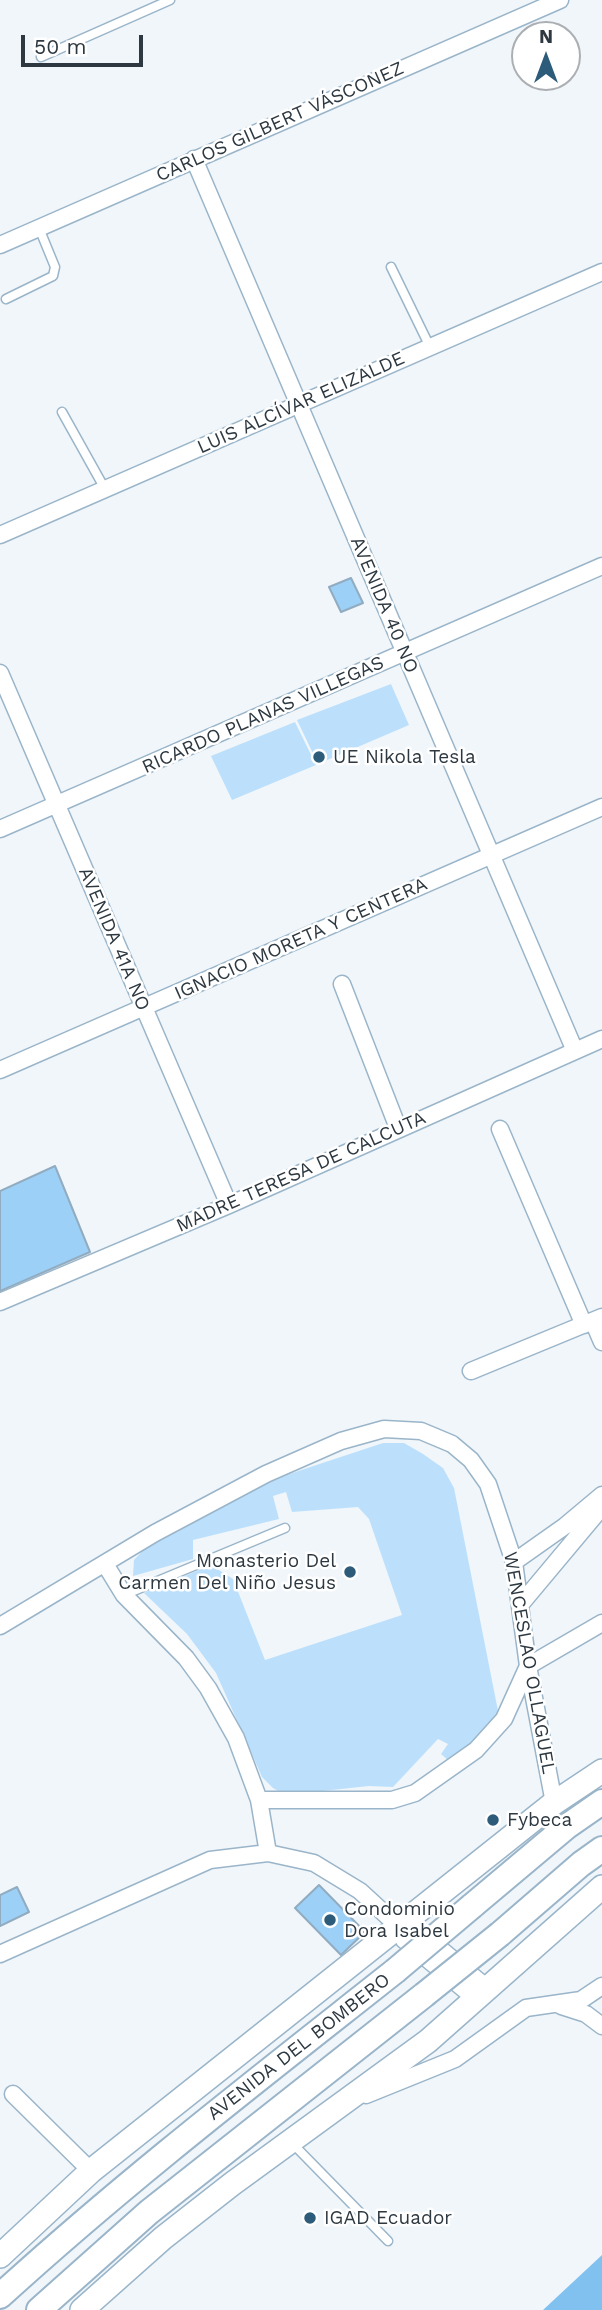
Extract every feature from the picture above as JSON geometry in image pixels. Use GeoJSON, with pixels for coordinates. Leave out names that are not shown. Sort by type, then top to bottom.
{"type":"FeatureCollection","features":[{"type":"Feature","properties":{"kind":"main road","name":"AVENIDA DEL BOMBERO"},"geometry":{"type":"LineString","coordinates":[[0,2256],[91,2171],[554,1803],[602,1771]]}},
{"type":"Feature","properties":{"kind":"main road","name":"AVENIDA DEL BOMBERO"},"geometry":{"type":"LineString","coordinates":[[0,2296],[67,2235],[185,2136],[395,1971],[566,1827],[602,1802]]}},
{"type":"Feature","properties":{"kind":"main road","name":"AVENIDA DEL BOMBERO"},"geometry":{"type":"LineString","coordinates":[[39,2310],[149,2212],[424,1995],[602,1849]]}},
{"type":"Feature","properties":{"kind":"main road"},"geometry":{"type":"LineString","coordinates":[[82,2310],[163,2238],[232,2184],[428,2041],[602,1887]]}},
{"type":"Feature","properties":{"kind":"street","name":"CARLOS GILBERT VÁSCONEZ"},"geometry":{"type":"LineString","coordinates":[[0,245],[557,0]]}},
{"type":"Feature","properties":{"kind":"street","name":"AVENIDA 40 NO"},"geometry":{"type":"LineString","coordinates":[[194,159],[575,1051]]}},
{"type":"Feature","properties":{"kind":"street","name":"LUIS ALCÍVAR ELIZALDE"},"geometry":{"type":"LineString","coordinates":[[0,535],[602,272]]}},
{"type":"Feature","properties":{"kind":"street","name":"RICARDO PLANAS VILLEGAS"},"geometry":{"type":"LineString","coordinates":[[0,829],[602,566]]}},
{"type":"Feature","properties":{"kind":"street","name":"AVENIDA 41A NO"},"geometry":{"type":"LineString","coordinates":[[0,673],[229,1205]]}},
{"type":"Feature","properties":{"kind":"street","name":"IGNACIO MORETA Y CENTERA"},"geometry":{"type":"LineString","coordinates":[[0,1070],[602,807]]}},
{"type":"Feature","properties":{"kind":"street"},"geometry":{"type":"LineString","coordinates":[[342,984],[398,1128]]}},
{"type":"Feature","properties":{"kind":"street","name":"MADRE TERESA DE CALCUTA"},"geometry":{"type":"LineString","coordinates":[[0,1302],[229,1205],[602,1039]]}},
{"type":"Feature","properties":{"kind":"street"},"geometry":{"type":"LineString","coordinates":[[500,1129],[602,1342]]}},
{"type":"Feature","properties":{"kind":"street"},"geometry":{"type":"LineString","coordinates":[[471,1371],[593,1321]]}},
{"type":"Feature","properties":{"kind":"street","name":"WENCESLAO OLLAGUEL"},"geometry":{"type":"LineString","coordinates":[[0,1626],[155,1533],[266,1474],[341,1441],[384,1429],[421,1431],[452,1444],[471,1460],[488,1484],[514,1562],[528,1666],[554,1803]]}},
{"type":"Feature","properties":{"kind":"street"},"geometry":{"type":"LineString","coordinates":[[514,1562],[602,1495]]}},
{"type":"Feature","properties":{"kind":"street"},"geometry":{"type":"LineString","coordinates":[[520,1605],[602,1507]]}},
{"type":"Feature","properties":{"kind":"street"},"geometry":{"type":"LineString","coordinates":[[106,1564],[124,1595],[186,1658],[208,1688],[236,1738],[259,1800],[268,1853]]}},
{"type":"Feature","properties":{"kind":"street"},"geometry":{"type":"LineString","coordinates":[[259,1800],[392,1800],[415,1793],[476,1750],[504,1719],[528,1666],[602,1623]]}},
{"type":"Feature","properties":{"kind":"street"},"geometry":{"type":"LineString","coordinates":[[0,1954],[210,1860],[268,1853],[314,1863],[360,1891],[398,1926],[414,1927],[481,1993]]}},
{"type":"Feature","properties":{"kind":"street"},"geometry":{"type":"LineString","coordinates":[[344,2104],[455,2059],[484,2041],[514,2014],[526,2008],[581,2000],[602,1986]]}},
{"type":"Feature","properties":{"kind":"street"},"geometry":{"type":"LineString","coordinates":[[552,2004],[575,2009],[602,2026]]}},
{"type":"Feature","properties":{"kind":"street"},"geometry":{"type":"LineString","coordinates":[[13,2094],[91,2171]]}},
{"type":"Feature","properties":{"kind":"lane"},"geometry":{"type":"LineString","coordinates":[[41,57],[170,0]]}},
{"type":"Feature","properties":{"kind":"lane"},"geometry":{"type":"LineString","coordinates":[[6,299],[53,276],[55,267],[39,228]]}},
{"type":"Feature","properties":{"kind":"lane"},"geometry":{"type":"LineString","coordinates":[[391,267],[430,347]]}},
{"type":"Feature","properties":{"kind":"lane"},"geometry":{"type":"LineString","coordinates":[[62,412],[105,489]]}},
{"type":"Feature","properties":{"kind":"lane"},"geometry":{"type":"LineString","coordinates":[[124,1595],[285,1528]]}},
{"type":"Feature","properties":{"kind":"lane"},"geometry":{"type":"LineString","coordinates":[[291,2143],[388,2241]]}},
{"type":"Feature","properties":{"kind":"shaded area"},"geometry":{"type":"Polygon","coordinates":[[[391,684],[409,725],[318,764],[297,720],[391,684]]]}},
{"type":"Feature","properties":{"kind":"shaded area"},"geometry":{"type":"Polygon","coordinates":[[[295,722],[316,765],[232,800],[211,756],[295,722]]]}},
{"type":"Feature","properties":{"kind":"shaded area"},"geometry":{"type":"Polygon","coordinates":[[[383,1443],[404,1443],[423,1454],[443,1468],[454,1488],[499,1716],[470,1747],[449,1761],[441,1754],[448,1744],[438,1739],[393,1787],[369,1786],[285,1795],[262,1777],[216,1673],[187,1634],[144,1593],[211,1565],[233,1579],[265,1660],[402,1615],[369,1519],[358,1507],[292,1512],[286,1492],[273,1496],[279,1519],[193,1540],[193,1559],[133,1576],[134,1560],[150,1543],[256,1485],[383,1443]]]}},
{"type":"Feature","properties":{"kind":"shaded area"},"geometry":{"type":"Polygon","coordinates":[[[602,2255],[602,2310],[543,2310],[602,2255]]]}},
{"type":"Feature","properties":{"kind":"building"},"geometry":{"type":"Polygon","coordinates":[[[351,578],[363,603],[341,612],[329,587],[351,578]]]}},
{"type":"Feature","properties":{"kind":"building"},"geometry":{"type":"Polygon","coordinates":[[[55,1166],[90,1252],[0,1291],[0,1191],[55,1166]]]}},
{"type":"Feature","properties":{"kind":"building","name":"Condominio Dora Isabel"},"geometry":{"type":"Polygon","coordinates":[[[319,1885],[365,1932],[341,1955],[295,1908],[319,1885]]]}},
{"type":"Feature","properties":{"kind":"building"},"geometry":{"type":"Polygon","coordinates":[[[17,1887],[29,1912],[0,1926],[0,1895],[17,1887]]]}},
{"type":"Feature","properties":{"kind":"place","name":"UE Nikola Tesla"},"geometry":{"type":"Point","coordinates":[319,757]}},
{"type":"Feature","properties":{"kind":"place","name":"Monasterio Del Carmen Del Niño Jesus"},"geometry":{"type":"Point","coordinates":[350,1572]}},
{"type":"Feature","properties":{"kind":"place","name":"Fybeca"},"geometry":{"type":"Point","coordinates":[493,1820]}},
{"type":"Feature","properties":{"kind":"place","name":"Condominio Dora Isabel"},"geometry":{"type":"Point","coordinates":[330,1920]}},
{"type":"Feature","properties":{"kind":"place","name":"IGAD Ecuador"},"geometry":{"type":"Point","coordinates":[310,2218]}}]}
